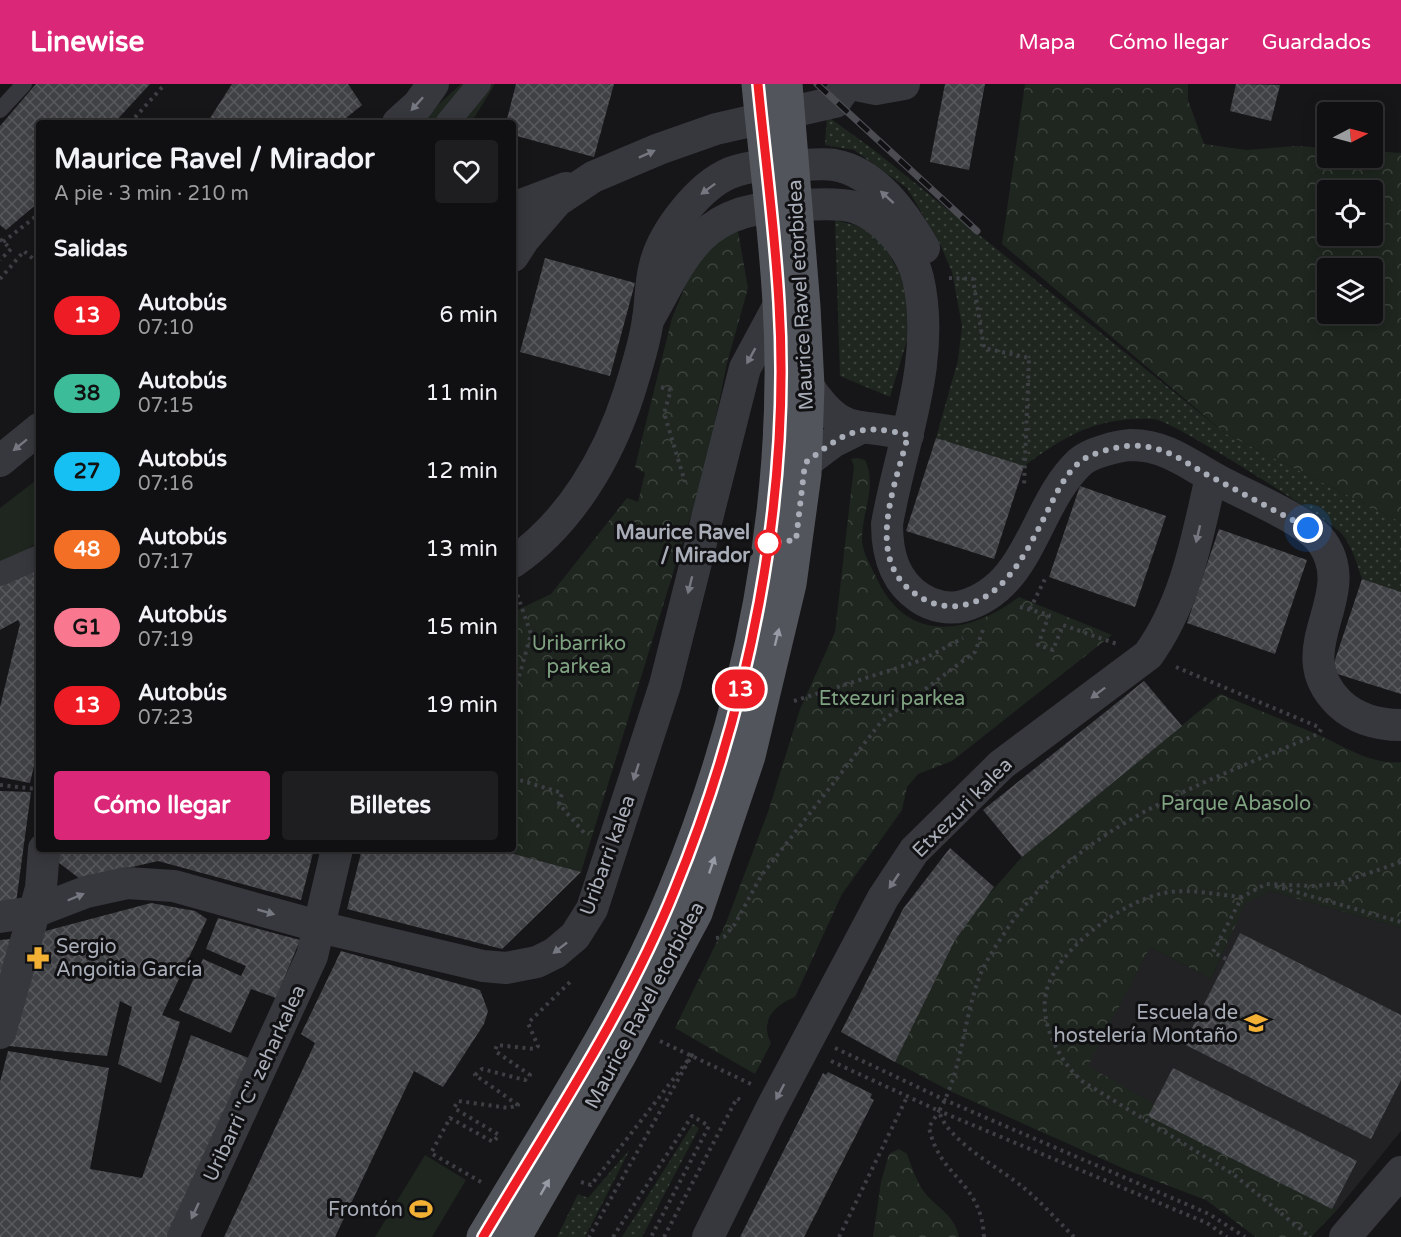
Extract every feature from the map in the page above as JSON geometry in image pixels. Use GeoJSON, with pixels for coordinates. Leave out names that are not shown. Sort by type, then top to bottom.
{"type":"FeatureCollection","features":[{"type":"Feature","properties":{"kind":"main road","name":"Maurice Ravel etorbidea"},"geometry":{"type":"LineString","coordinates":[[515,1237],[620,1055],[696,913],[748,756],[790,584],[805,463],[808,386],[792,306],[758,84]]}},
{"type":"Feature","properties":{"kind":"main road","name":"Maurice Ravel etorbidea"},"geometry":{"type":"LineString","coordinates":[[483,1237],[603,1034],[640,964],[675,891],[727,742],[750,648],[764,574],[792,306],[786,84]]}},
{"type":"Feature","properties":{"kind":"street"},"geometry":{"type":"LineString","coordinates":[[401,120],[418,105],[433,84]]}},
{"type":"Feature","properties":{"kind":"street"},"geometry":{"type":"LineString","coordinates":[[449,120],[479,84]]}},
{"type":"Feature","properties":{"kind":"street"},"geometry":{"type":"LineString","coordinates":[[751,84],[749,100],[752,120]]}},
{"type":"Feature","properties":{"kind":"street"},"geometry":{"type":"LineString","coordinates":[[516,207],[668,145],[752,120],[835,102],[849,84],[876,89],[904,84]]}},
{"type":"Feature","properties":{"kind":"street"},"geometry":{"type":"LineString","coordinates":[[516,574],[591,478],[613,441],[648,320],[655,262],[669,232],[690,202],[729,174],[738,171],[777,165],[834,165],[872,183],[896,205],[930,259],[938,300],[934,338],[922,364],[908,435],[891,502],[887,548],[903,584],[921,599],[936,606],[957,607],[978,602],[995,591],[1035,537],[1061,484],[1081,461],[1127,446],[1150,446],[1176,454],[1211,477],[1308,528],[1322,541],[1333,571],[1329,608],[1317,656],[1318,672],[1328,692],[1346,710],[1366,720],[1386,725],[1401,725]]}},
{"type":"Feature","properties":{"kind":"street"},"geometry":{"type":"LineString","coordinates":[[516,252],[557,201],[593,177]]}},
{"type":"Feature","properties":{"kind":"street"},"geometry":{"type":"LineString","coordinates":[[648,320],[696,242],[732,216],[755,210],[836,204],[854,207],[873,217],[893,234],[911,257],[918,279],[922,364]]}},
{"type":"Feature","properties":{"kind":"street","name":"Uribarri kalea"},"geometry":{"type":"LineString","coordinates":[[0,917],[34,912],[86,892],[128,883],[174,886],[318,926],[483,966],[521,967],[555,953],[575,936],[592,909],[665,685],[745,368],[792,306]]}},
{"type":"Feature","properties":{"kind":"street"},"geometry":{"type":"LineString","coordinates":[[808,386],[824,409],[839,421],[860,429],[889,430],[908,435]]}},
{"type":"Feature","properties":{"kind":"street"},"geometry":{"type":"LineString","coordinates":[[805,463],[833,441],[860,429]]}},
{"type":"Feature","properties":{"kind":"street"},"geometry":{"type":"LineString","coordinates":[[0,461],[36,431]]}},
{"type":"Feature","properties":{"kind":"street","name":"Etxezuri kalea"},"geometry":{"type":"LineString","coordinates":[[708,1237],[771,1109],[883,897],[915,851],[1001,765],[1148,655],[1165,631],[1197,541],[1211,477]]}},
{"type":"Feature","properties":{"kind":"street"},"geometry":{"type":"LineString","coordinates":[[0,574],[36,557]]}},
{"type":"Feature","properties":{"kind":"street"},"geometry":{"type":"LineString","coordinates":[[0,1032],[41,888],[44,852]]}},
{"type":"Feature","properties":{"kind":"street","name":"Uribarri \"C\" zeharkalea"},"geometry":{"type":"LineString","coordinates":[[183,1237],[312,956],[336,852]]}},
{"type":"Feature","properties":{"kind":"street"},"geometry":{"type":"LineString","coordinates":[[1345,1237],[1401,1172]]}},
{"type":"Feature","properties":{"kind":"lane"},"geometry":{"type":"LineString","coordinates":[[0,110],[24,84]]}},
{"type":"Feature","properties":{"kind":"path"},"geometry":{"type":"LineString","coordinates":[[133,120],[165,84]]}},
{"type":"Feature","properties":{"kind":"path"},"geometry":{"type":"LineString","coordinates":[[0,260],[11,249],[1,240],[36,216]]}},
{"type":"Feature","properties":{"kind":"path"},"geometry":{"type":"LineString","coordinates":[[0,279],[24,251],[36,261]]}},
{"type":"Feature","properties":{"kind":"path"},"geometry":{"type":"LineString","coordinates":[[949,278],[973,279],[984,348],[1029,358],[1026,474]]}},
{"type":"Feature","properties":{"kind":"path"},"geometry":{"type":"LineString","coordinates":[[658,393],[660,386],[671,390],[664,413],[688,493]]}},
{"type":"Feature","properties":{"kind":"path"},"geometry":{"type":"LineString","coordinates":[[516,583],[531,634],[516,687]]}},
{"type":"Feature","properties":{"kind":"path"},"geometry":{"type":"LineString","coordinates":[[1015,610],[1022,606],[1049,615],[1038,645],[1053,650],[1063,625],[1110,641]]}},
{"type":"Feature","properties":{"kind":"path"},"geometry":{"type":"LineString","coordinates":[[710,934],[715,938],[724,937],[735,924],[761,876],[880,722],[975,652],[984,627],[922,660],[790,702]]}},
{"type":"Feature","properties":{"kind":"path"},"geometry":{"type":"LineString","coordinates":[[1167,662],[1206,681],[1331,733]]}},
{"type":"Feature","properties":{"kind":"path"},"geometry":{"type":"LineString","coordinates":[[984,1237],[983,1218],[973,1194],[940,1161],[929,1127],[950,1091],[966,1015],[982,971],[998,942],[1026,904],[1053,875],[1087,845],[1135,817],[1318,734],[1322,728]]}},
{"type":"Feature","properties":{"kind":"path"},"geometry":{"type":"LineString","coordinates":[[516,779],[562,793],[559,804],[590,839]]}},
{"type":"Feature","properties":{"kind":"path"},"geometry":{"type":"LineString","coordinates":[[0,785],[36,789]]}},
{"type":"Feature","properties":{"kind":"path"},"geometry":{"type":"LineString","coordinates":[[1310,1237],[1233,1174],[1116,1103],[1072,1072],[1053,1041],[1045,1008],[1045,997],[1054,973],[1087,934],[1104,921],[1162,893],[1188,892],[1242,897],[1266,884],[1312,886],[1337,884],[1401,862]]}},
{"type":"Feature","properties":{"kind":"path"},"geometry":{"type":"LineString","coordinates":[[1266,884],[1401,922]]}},
{"type":"Feature","properties":{"kind":"path"},"geometry":{"type":"LineString","coordinates":[[1226,959],[1213,952],[1242,897]]}},
{"type":"Feature","properties":{"kind":"path"},"geometry":{"type":"LineString","coordinates":[[485,1185],[431,1153],[450,1118],[493,1142],[499,1135],[454,1108],[458,1101],[509,1108],[518,1105],[475,1075],[482,1070],[525,1080],[530,1075],[495,1051],[497,1045],[535,1049],[538,1046],[528,1023],[575,976]]}},
{"type":"Feature","properties":{"kind":"path"},"geometry":{"type":"LineString","coordinates":[[654,1037],[741,1080]]}},
{"type":"Feature","properties":{"kind":"path"},"geometry":{"type":"LineString","coordinates":[[832,1047],[945,1100],[1209,1214],[1245,1237]]}},
{"type":"Feature","properties":{"kind":"path"},"geometry":{"type":"LineString","coordinates":[[575,1179],[591,1185],[692,1055]]}},
{"type":"Feature","properties":{"kind":"path"},"geometry":{"type":"LineString","coordinates":[[589,1237],[692,1055]]}},
{"type":"Feature","properties":{"kind":"path"},"geometry":{"type":"LineString","coordinates":[[826,1058],[939,1111],[1207,1223],[1227,1237]]}},
{"type":"Feature","properties":{"kind":"path"},"geometry":{"type":"LineString","coordinates":[[839,1237],[907,1096]]}},
{"type":"Feature","properties":{"kind":"path"},"geometry":{"type":"LineString","coordinates":[[664,1237],[737,1098],[750,1106]]}},
{"type":"Feature","properties":{"kind":"path"},"geometry":{"type":"LineString","coordinates":[[939,1111],[942,1121],[970,1148],[1025,1189],[1074,1237]]}},
{"type":"Feature","properties":{"kind":"path"},"geometry":{"type":"LineString","coordinates":[[614,1237],[692,1116],[709,1126],[651,1237]]}},
{"type":"Feature","properties":{"kind":"shaded area","name":"Escuela de hostelería Montaño"},"geometry":{"type":"Polygon","coordinates":[[[1270,891],[1401,928],[1401,1131],[1337,1210],[1148,1116],[1087,1066],[1150,947],[1211,979],[1245,903],[1270,891]]]}},
{"type":"Feature","properties":{"kind":"green space"},"geometry":{"type":"Polygon","coordinates":[[[461,84],[495,84],[473,120],[421,120],[461,84]]]}},
{"type":"Feature","properties":{"kind":"green space"},"geometry":{"type":"Polygon","coordinates":[[[1025,84],[1188,84],[1188,100],[1204,144],[1246,150],[1297,146],[1317,147],[1317,168],[1383,168],[1383,152],[1401,153],[1401,522],[1226,434],[1002,244],[1025,84]]]}},
{"type":"Feature","properties":{"kind":"green space"},"geometry":{"type":"Polygon","coordinates":[[[827,116],[874,150],[1226,434],[1401,522],[1401,592],[1362,579],[1348,543],[1341,533],[1329,524],[1216,451],[1166,423],[1154,419],[1134,419],[1099,424],[1054,445],[1024,466],[936,438],[958,360],[962,326],[952,272],[940,244],[907,188],[854,150],[825,145],[827,116]]]}},
{"type":"Feature","properties":{"kind":"green space"},"geometry":{"type":"Polygon","coordinates":[[[835,220],[862,227],[885,247],[907,286],[910,330],[890,397],[840,376],[835,220]]]}},
{"type":"Feature","properties":{"kind":"green space","name":"Uribarriko parkea"},"geometry":{"type":"Polygon","coordinates":[[[738,231],[748,288],[727,363],[700,495],[690,518],[581,872],[506,852],[516,852],[516,611],[551,594],[627,498],[638,502],[645,473],[635,467],[672,318],[696,260],[713,243],[738,231]]]}},
{"type":"Feature","properties":{"kind":"green space","name":"Etxezuri parkea"},"geometry":{"type":"Polygon","coordinates":[[[851,459],[865,460],[870,479],[862,536],[865,553],[890,600],[905,615],[922,623],[940,627],[960,625],[1000,610],[1019,597],[1112,635],[952,761],[918,774],[907,787],[902,810],[842,894],[795,997],[781,1004],[771,1014],[767,1027],[771,1043],[755,1074],[675,1028],[726,923],[768,812],[800,709],[835,632],[854,466],[851,459]]]}},
{"type":"Feature","properties":{"kind":"green space"},"geometry":{"type":"Polygon","coordinates":[[[36,480],[36,543],[0,569],[0,508],[36,480]]]}},
{"type":"Feature","properties":{"kind":"green space","name":"Parque Abasolo"},"geometry":{"type":"Polygon","coordinates":[[[1220,694],[1356,753],[1378,760],[1401,762],[1401,928],[1270,891],[1245,904],[1211,979],[1150,947],[1088,1066],[1154,1104],[1149,1116],[1337,1210],[1311,1237],[1256,1237],[1206,1200],[1127,1170],[950,1091],[895,1062],[955,940],[975,910],[1022,857],[1220,694]]]}},
{"type":"Feature","properties":{"kind":"green space"},"geometry":{"type":"Polygon","coordinates":[[[693,1124],[699,1128],[642,1237],[622,1237],[693,1124]]]}},
{"type":"Feature","properties":{"kind":"green space"},"geometry":{"type":"Polygon","coordinates":[[[630,1149],[585,1237],[557,1237],[578,1194],[588,1198],[630,1149]]]}},
{"type":"Feature","properties":{"kind":"green space"},"geometry":{"type":"Polygon","coordinates":[[[899,1149],[907,1154],[922,1188],[949,1217],[959,1237],[873,1237],[881,1182],[889,1154],[899,1149]]]}},
{"type":"Feature","properties":{"kind":"green space","name":"Frontón"},"geometry":{"type":"Polygon","coordinates":[[[425,1155],[466,1180],[432,1237],[375,1237],[425,1155]]]}},
{"type":"Feature","properties":{"kind":"building"},"geometry":{"type":"Polygon","coordinates":[[[36,84],[150,84],[117,120],[36,120],[36,205],[6,230],[0,225],[0,126],[36,84]]]}},
{"type":"Feature","properties":{"kind":"building"},"geometry":{"type":"Polygon","coordinates":[[[232,84],[348,84],[362,105],[344,120],[209,120],[232,84]]]}},
{"type":"Feature","properties":{"kind":"building"},"geometry":{"type":"Polygon","coordinates":[[[516,84],[614,84],[594,157],[516,136],[516,120],[507,120],[516,84]]]}},
{"type":"Feature","properties":{"kind":"building"},"geometry":{"type":"Polygon","coordinates":[[[945,84],[985,84],[969,170],[930,162],[945,84]]]}},
{"type":"Feature","properties":{"kind":"building"},"geometry":{"type":"Polygon","coordinates":[[[1236,84],[1280,85],[1271,121],[1230,111],[1236,84]]]}},
{"type":"Feature","properties":{"kind":"building"},"geometry":{"type":"Polygon","coordinates":[[[545,258],[635,283],[610,376],[520,352],[545,258]]]}},
{"type":"Feature","properties":{"kind":"building"},"geometry":{"type":"Polygon","coordinates":[[[936,438],[1024,466],[994,559],[906,531],[936,438]]]}},
{"type":"Feature","properties":{"kind":"building"},"geometry":{"type":"Polygon","coordinates":[[[1080,486],[1166,516],[1135,607],[1049,577],[1080,486]]]}},
{"type":"Feature","properties":{"kind":"building"},"geometry":{"type":"Polygon","coordinates":[[[1219,529],[1307,560],[1275,654],[1187,623],[1219,529]]]}},
{"type":"Feature","properties":{"kind":"building"},"geometry":{"type":"Polygon","coordinates":[[[36,567],[36,757],[30,783],[0,777],[0,707],[20,624],[18,620],[0,630],[0,580],[36,567]]]}},
{"type":"Feature","properties":{"kind":"building"},"geometry":{"type":"Polygon","coordinates":[[[1362,579],[1401,592],[1401,694],[1331,672],[1362,579]]]}},
{"type":"Feature","properties":{"kind":"building"},"geometry":{"type":"Polygon","coordinates":[[[1144,681],[1182,726],[1022,857],[983,810],[1144,681]]]}},
{"type":"Feature","properties":{"kind":"building"},"geometry":{"type":"Polygon","coordinates":[[[0,791],[31,792],[16,903],[0,903],[0,791]]]}},
{"type":"Feature","properties":{"kind":"building"},"geometry":{"type":"Polygon","coordinates":[[[950,848],[994,887],[955,940],[895,1062],[841,1032],[903,909],[950,848]]]}},
{"type":"Feature","properties":{"kind":"building"},"geometry":{"type":"Polygon","coordinates":[[[55,852],[313,852],[301,900],[158,861],[80,879],[54,859],[55,852]]]}},
{"type":"Feature","properties":{"kind":"building"},"geometry":{"type":"Polygon","coordinates":[[[360,852],[506,852],[581,872],[502,949],[347,909],[360,852]]]}},
{"type":"Feature","properties":{"kind":"building"},"geometry":{"type":"Polygon","coordinates":[[[151,903],[195,911],[207,919],[162,1015],[180,1022],[161,1083],[118,1064],[132,1007],[120,1001],[107,1056],[9,1046],[38,933],[151,903]]]}},
{"type":"Feature","properties":{"kind":"building"},"geometry":{"type":"Polygon","coordinates":[[[218,918],[300,940],[276,998],[251,989],[231,1033],[179,1010],[203,959],[241,976],[246,966],[206,949],[218,918]]]}},
{"type":"Feature","properties":{"kind":"building"},"geometry":{"type":"Polygon","coordinates":[[[1240,933],[1401,1015],[1401,1080],[1371,1139],[1184,1044],[1240,933]]]}},
{"type":"Feature","properties":{"kind":"building"},"geometry":{"type":"Polygon","coordinates":[[[11,939],[0,991],[0,940],[11,939]]]}},
{"type":"Feature","properties":{"kind":"building"},"geometry":{"type":"Polygon","coordinates":[[[341,951],[480,990],[488,1011],[484,1024],[443,1087],[414,1071],[335,1237],[224,1237],[315,1043],[301,1034],[341,951]]]}},
{"type":"Feature","properties":{"kind":"building"},"geometry":{"type":"Polygon","coordinates":[[[191,1035],[251,1059],[172,1237],[0,1237],[0,1082],[8,1051],[109,1068],[90,1169],[142,1178],[191,1035]]]}},
{"type":"Feature","properties":{"kind":"building"},"geometry":{"type":"Polygon","coordinates":[[[1173,1068],[1357,1161],[1332,1209],[1148,1116],[1173,1068]]]}},
{"type":"Feature","properties":{"kind":"building"},"geometry":{"type":"Polygon","coordinates":[[[828,1072],[872,1094],[870,1098],[874,1100],[804,1237],[740,1237],[823,1073],[826,1075],[828,1072]]]}},
{"type":"Feature","properties":{"kind":"railway"},"geometry":{"type":"LineString","coordinates":[[817,84],[977,231]]}},
{"type":"Feature","properties":{"kind":"bus line","name":"13"},"geometry":{"type":"LineString","coordinates":[[483,1237],[603,1034],[675,891],[727,742],[750,648],[764,574],[776,471],[780,386],[779,305],[758,84]]}},
{"type":"Feature","properties":{"kind":"place","name":"Maurice Ravel / Mirador"},"geometry":{"type":"Point","coordinates":[768,543]}},
{"type":"Feature","properties":{"kind":"place","name":"Sergio Angoitia García"},"geometry":{"type":"Point","coordinates":[38,958]}},
{"type":"Feature","properties":{"kind":"place","name":"Escuela de hostelería Montaño"},"geometry":{"type":"Point","coordinates":[1256,1023]}},
{"type":"Feature","properties":{"kind":"place","name":"Frontón"},"geometry":{"type":"Point","coordinates":[421,1209]}},
{"type":"Feature","properties":{"kind":"route"},"geometry":{"type":"LineString","coordinates":[[768,543],[796,540],[805,463],[833,441],[860,429],[889,430],[908,435],[891,502],[887,524],[887,548],[903,584],[921,599],[936,606],[957,607],[978,602],[995,591],[1035,537],[1061,484],[1081,461],[1104,451],[1127,446],[1150,446],[1176,454],[1211,477],[1308,528]]}}]}
